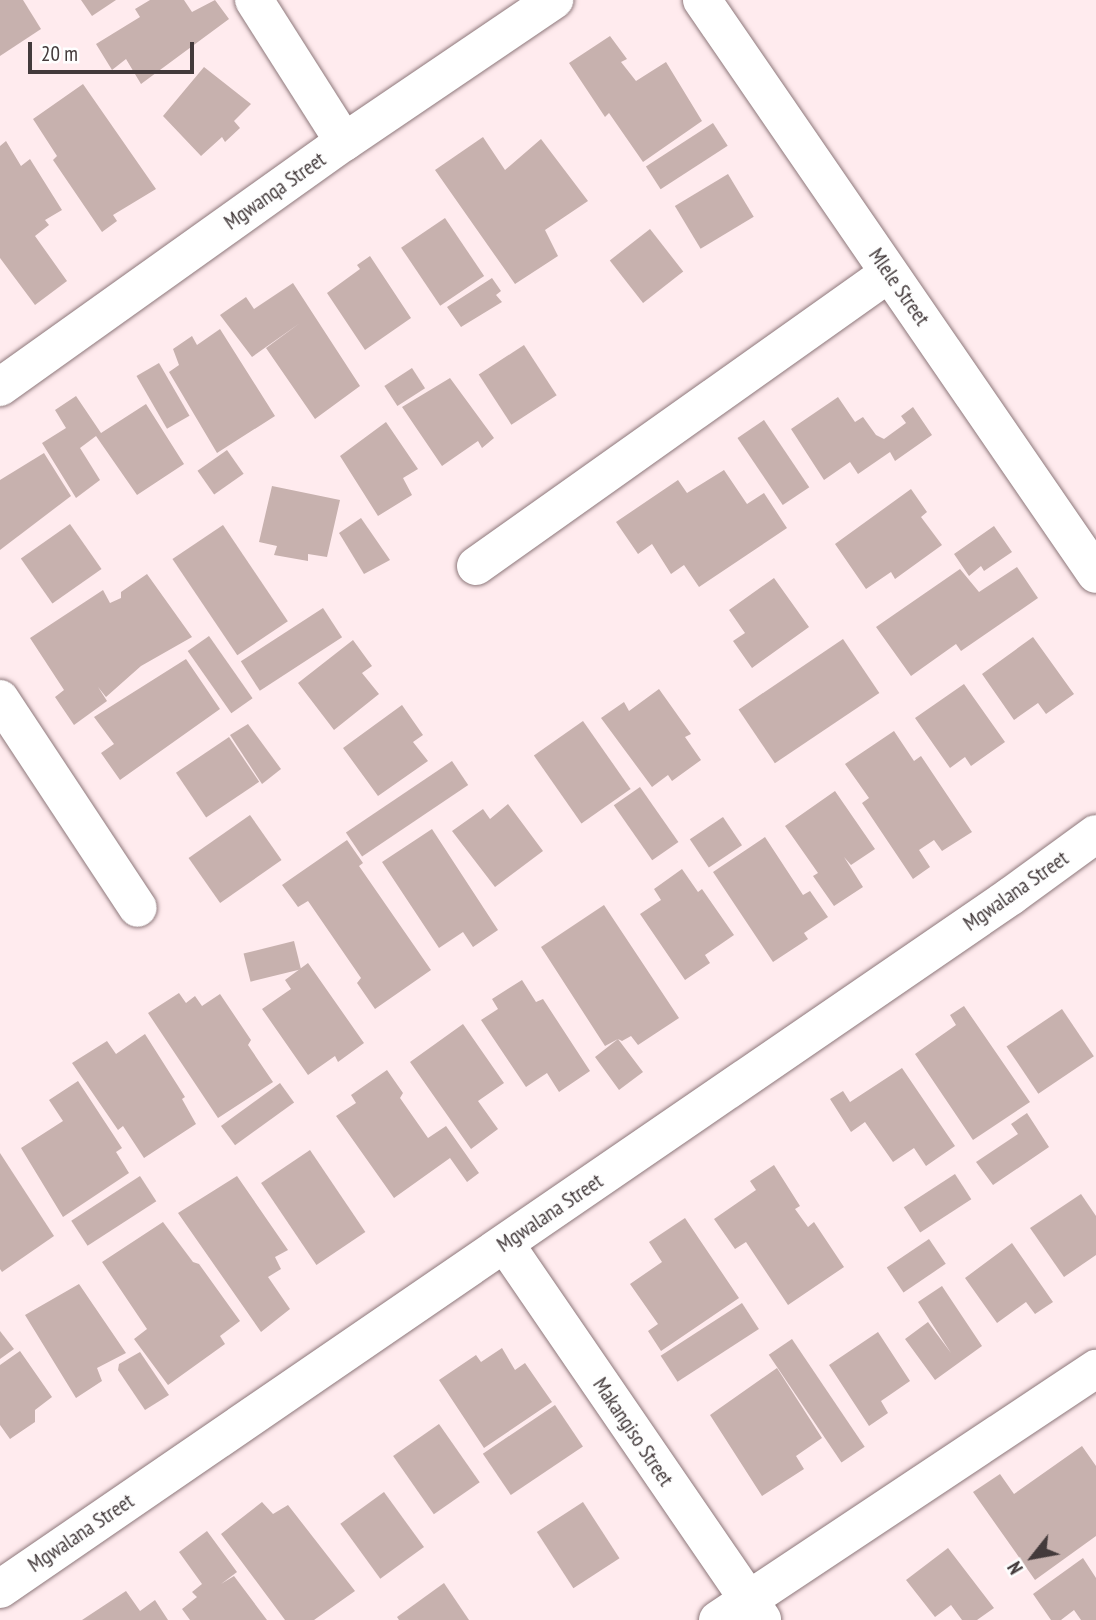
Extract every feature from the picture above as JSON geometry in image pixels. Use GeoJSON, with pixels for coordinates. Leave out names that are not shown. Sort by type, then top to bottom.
{"type":"FeatureCollection","features":[{"type":"Feature","properties":{"kind":"street"},"geometry":{"type":"LineString","coordinates":[[254,0],[344,142]]}},
{"type":"Feature","properties":{"kind":"street","name":"Mgwanqa Street"},"geometry":{"type":"LineString","coordinates":[[0,387],[344,142],[554,0]]}},
{"type":"Feature","properties":{"kind":"street","name":"Mlele Street"},"geometry":{"type":"LineString","coordinates":[[702,0],[1096,574]]}},
{"type":"Feature","properties":{"kind":"street"},"geometry":{"type":"LineString","coordinates":[[476,566],[889,273]]}},
{"type":"Feature","properties":{"kind":"street"},"geometry":{"type":"LineString","coordinates":[[0,699],[138,908]]}},
{"type":"Feature","properties":{"kind":"street","name":"Mgwalana Street"},"geometry":{"type":"LineString","coordinates":[[0,1589],[1011,896],[1096,834]]}},
{"type":"Feature","properties":{"kind":"street","name":"Makangiso Street"},"geometry":{"type":"LineString","coordinates":[[505,1244],[742,1613]]}},
{"type":"Feature","properties":{"kind":"street"},"geometry":{"type":"LineString","coordinates":[[742,1613],[1096,1369]]}},
{"type":"Feature","properties":{"kind":"building"},"geometry":{"type":"Polygon","coordinates":[[[0,0],[23,0],[41,29],[0,56],[0,0]]]}},
{"type":"Feature","properties":{"kind":"building"},"geometry":{"type":"Polygon","coordinates":[[[81,0],[116,0],[92,16],[81,0]]]}},
{"type":"Feature","properties":{"kind":"building"},"geometry":{"type":"Polygon","coordinates":[[[150,0],[184,0],[192,12],[215,0],[229,19],[141,84],[126,59],[112,70],[96,44],[140,17],[135,9],[150,0]]]}},
{"type":"Feature","properties":{"kind":"building"},"geometry":{"type":"Polygon","coordinates":[[[610,36],[627,59],[621,62],[636,81],[666,62],[702,121],[643,162],[609,113],[605,117],[569,63],[610,36]]]}},
{"type":"Feature","properties":{"kind":"building"},"geometry":{"type":"Polygon","coordinates":[[[204,67],[251,104],[234,121],[240,128],[225,142],[222,137],[201,156],[163,116],[204,67]]]}},
{"type":"Feature","properties":{"kind":"building"},"geometry":{"type":"Polygon","coordinates":[[[83,84],[156,189],[113,215],[117,221],[102,232],[53,160],[57,156],[33,119],[83,84]]]}},
{"type":"Feature","properties":{"kind":"building"},"geometry":{"type":"Polygon","coordinates":[[[713,123],[728,146],[661,189],[646,167],[713,123]]]}},
{"type":"Feature","properties":{"kind":"building"},"geometry":{"type":"Polygon","coordinates":[[[483,137],[505,170],[541,139],[588,201],[545,230],[558,256],[515,284],[435,170],[483,137]]]}},
{"type":"Feature","properties":{"kind":"building"},"geometry":{"type":"Polygon","coordinates":[[[6,141],[21,166],[30,159],[62,210],[45,220],[49,225],[35,236],[67,281],[35,305],[0,258],[0,146],[6,141]]]}},
{"type":"Feature","properties":{"kind":"building"},"geometry":{"type":"Polygon","coordinates":[[[728,174],[754,217],[701,249],[675,206],[728,174]]]}},
{"type":"Feature","properties":{"kind":"building"},"geometry":{"type":"Polygon","coordinates":[[[445,218],[484,276],[440,306],[401,248],[445,218]]]}},
{"type":"Feature","properties":{"kind":"building"},"geometry":{"type":"Polygon","coordinates":[[[650,229],[683,272],[643,303],[610,260],[650,229]]]}},
{"type":"Feature","properties":{"kind":"building"},"geometry":{"type":"Polygon","coordinates":[[[370,256],[411,318],[365,350],[327,293],[360,269],[357,265],[370,256]]]}},
{"type":"Feature","properties":{"kind":"building"},"geometry":{"type":"Polygon","coordinates":[[[492,278],[501,291],[496,295],[502,302],[461,327],[447,307],[492,278]]]}},
{"type":"Feature","properties":{"kind":"building"},"geometry":{"type":"Polygon","coordinates":[[[293,283],[360,386],[315,419],[266,348],[300,323],[252,357],[220,315],[246,297],[254,309],[293,283]]]}},
{"type":"Feature","properties":{"kind":"building"},"geometry":{"type":"Polygon","coordinates":[[[220,329],[275,416],[217,453],[169,372],[179,365],[173,349],[192,336],[197,345],[220,329]]]}},
{"type":"Feature","properties":{"kind":"building"},"geometry":{"type":"Polygon","coordinates":[[[524,345],[557,395],[511,425],[479,374],[524,345]]]}},
{"type":"Feature","properties":{"kind":"building"},"geometry":{"type":"Polygon","coordinates":[[[159,363],[190,416],[167,429],[136,376],[159,363]]]}},
{"type":"Feature","properties":{"kind":"building"},"geometry":{"type":"Polygon","coordinates":[[[412,368],[425,388],[397,406],[384,386],[412,368]]]}},
{"type":"Feature","properties":{"kind":"building"},"geometry":{"type":"Polygon","coordinates":[[[450,378],[494,438],[482,448],[478,441],[442,466],[402,407],[450,378]]]}},
{"type":"Feature","properties":{"kind":"building"},"geometry":{"type":"Polygon","coordinates":[[[76,396],[101,433],[146,404],[184,464],[137,495],[96,436],[80,448],[100,480],[76,498],[42,443],[66,428],[55,410],[76,396]]]}},
{"type":"Feature","properties":{"kind":"building"},"geometry":{"type":"Polygon","coordinates":[[[838,397],[855,422],[863,417],[876,435],[884,439],[906,423],[901,416],[913,407],[932,435],[895,461],[890,452],[858,474],[850,462],[824,480],[791,429],[838,397]]]}},
{"type":"Feature","properties":{"kind":"building"},"geometry":{"type":"Polygon","coordinates":[[[764,420],[809,487],[783,505],[737,438],[764,420]]]}},
{"type":"Feature","properties":{"kind":"building"},"geometry":{"type":"Polygon","coordinates":[[[386,422],[418,469],[403,478],[412,495],[378,516],[340,456],[386,422]]]}},
{"type":"Feature","properties":{"kind":"building"},"geometry":{"type":"Polygon","coordinates":[[[227,450],[244,474],[214,494],[198,471],[227,450]]]}},
{"type":"Feature","properties":{"kind":"building"},"geometry":{"type":"Polygon","coordinates":[[[44,453],[71,496],[0,550],[0,480],[44,453]]]}},
{"type":"Feature","properties":{"kind":"building"},"geometry":{"type":"Polygon","coordinates":[[[724,470],[747,504],[764,493],[787,528],[699,587],[684,565],[671,574],[652,544],[638,554],[616,522],[678,480],[687,493],[724,470]]]}},
{"type":"Feature","properties":{"kind":"building"},"geometry":{"type":"Polygon","coordinates":[[[272,486],[340,500],[327,557],[308,554],[308,561],[274,555],[277,546],[259,542],[272,486]]]}},
{"type":"Feature","properties":{"kind":"building"},"geometry":{"type":"Polygon","coordinates":[[[911,489],[927,512],[921,517],[942,545],[895,579],[891,572],[866,589],[835,544],[911,489]]]}},
{"type":"Feature","properties":{"kind":"building"},"geometry":{"type":"Polygon","coordinates":[[[361,518],[390,560],[364,574],[339,533],[361,518]]]}},
{"type":"Feature","properties":{"kind":"building"},"geometry":{"type":"Polygon","coordinates":[[[70,524],[102,569],[52,603],[21,558],[70,524]]]}},
{"type":"Feature","properties":{"kind":"building"},"geometry":{"type":"Polygon","coordinates":[[[223,525],[288,621],[237,655],[172,559],[223,525]]]}},
{"type":"Feature","properties":{"kind":"building"},"geometry":{"type":"Polygon","coordinates":[[[994,526],[1012,552],[984,571],[981,566],[969,576],[954,554],[994,526]]]}},
{"type":"Feature","properties":{"kind":"building"},"geometry":{"type":"Polygon","coordinates":[[[1017,567],[1038,598],[961,651],[956,644],[911,676],[876,627],[960,569],[979,592],[1017,567]]]}},
{"type":"Feature","properties":{"kind":"building"},"geometry":{"type":"Polygon","coordinates":[[[147,574],[192,637],[141,666],[106,697],[98,687],[107,701],[74,725],[55,697],[64,690],[30,638],[103,590],[110,603],[121,598],[121,592],[147,574]]]}},
{"type":"Feature","properties":{"kind":"building"},"geometry":{"type":"Polygon","coordinates":[[[774,578],[809,627],[752,668],[733,641],[745,633],[729,610],[774,578]]]}},
{"type":"Feature","properties":{"kind":"building"},"geometry":{"type":"Polygon","coordinates":[[[323,608],[342,637],[260,691],[241,661],[323,608]]]}},
{"type":"Feature","properties":{"kind":"building"},"geometry":{"type":"Polygon","coordinates":[[[209,636],[253,698],[231,713],[188,651],[209,636]]]}},
{"type":"Feature","properties":{"kind":"building"},"geometry":{"type":"Polygon","coordinates":[[[1033,637],[1074,694],[1046,714],[1038,703],[1014,720],[982,674],[1033,637]]]}},
{"type":"Feature","properties":{"kind":"building"},"geometry":{"type":"Polygon","coordinates":[[[843,639],[879,693],[775,763],[739,709],[843,639]]]}},
{"type":"Feature","properties":{"kind":"building"},"geometry":{"type":"Polygon","coordinates":[[[353,640],[372,666],[362,673],[379,694],[334,730],[298,683],[353,640]]]}},
{"type":"Feature","properties":{"kind":"building"},"geometry":{"type":"Polygon","coordinates":[[[186,659],[220,709],[120,780],[101,753],[114,744],[94,717],[186,659]]]}},
{"type":"Feature","properties":{"kind":"building"},"geometry":{"type":"Polygon","coordinates":[[[964,684],[1005,742],[971,766],[965,757],[950,768],[915,718],[964,684]]]}},
{"type":"Feature","properties":{"kind":"building"},"geometry":{"type":"Polygon","coordinates":[[[659,689],[691,734],[685,737],[701,760],[672,781],[668,775],[652,787],[601,718],[624,702],[629,711],[659,689]]]}},
{"type":"Feature","properties":{"kind":"building"},"geometry":{"type":"Polygon","coordinates":[[[402,705],[423,735],[413,742],[428,761],[378,796],[343,748],[402,705]]]}},
{"type":"Feature","properties":{"kind":"building"},"geometry":{"type":"Polygon","coordinates":[[[583,721],[631,789],[581,823],[534,755],[583,721]]]}},
{"type":"Feature","properties":{"kind":"building"},"geometry":{"type":"Polygon","coordinates":[[[248,724],[281,769],[262,784],[230,735],[248,724]]]}},
{"type":"Feature","properties":{"kind":"building"},"geometry":{"type":"Polygon","coordinates":[[[894,731],[914,761],[921,756],[972,832],[942,851],[934,840],[919,850],[930,867],[913,879],[862,803],[869,798],[845,764],[894,731]]]}},
{"type":"Feature","properties":{"kind":"building"},"geometry":{"type":"Polygon","coordinates":[[[229,737],[259,782],[206,818],[176,773],[229,737]]]}},
{"type":"Feature","properties":{"kind":"building"},"geometry":{"type":"Polygon","coordinates":[[[452,761],[468,785],[362,857],[346,833],[452,761]]]}},
{"type":"Feature","properties":{"kind":"building"},"geometry":{"type":"Polygon","coordinates":[[[640,787],[678,842],[652,860],[614,805],[640,787]]]}},
{"type":"Feature","properties":{"kind":"building"},"geometry":{"type":"Polygon","coordinates":[[[835,791],[875,849],[851,865],[844,857],[863,887],[834,906],[813,876],[818,873],[785,826],[835,791]]]}},
{"type":"Feature","properties":{"kind":"building"},"geometry":{"type":"Polygon","coordinates":[[[508,804],[543,851],[495,887],[452,831],[483,809],[490,819],[508,804]]]}},
{"type":"Feature","properties":{"kind":"building"},"geometry":{"type":"Polygon","coordinates":[[[250,815],[282,860],[220,903],[189,858],[250,815]]]}},
{"type":"Feature","properties":{"kind":"building"},"geometry":{"type":"Polygon","coordinates":[[[723,817],[742,845],[709,868],[690,839],[723,817]]]}},
{"type":"Feature","properties":{"kind":"building"},"geometry":{"type":"Polygon","coordinates":[[[432,829],[498,930],[473,947],[463,932],[439,948],[382,862],[432,829]]]}},
{"type":"Feature","properties":{"kind":"building"},"geometry":{"type":"Polygon","coordinates":[[[765,837],[803,895],[810,891],[828,917],[804,933],[808,939],[773,962],[713,872],[765,837]]]}},
{"type":"Feature","properties":{"kind":"building"},"geometry":{"type":"Polygon","coordinates":[[[347,840],[363,863],[359,866],[431,970],[375,1009],[357,983],[361,978],[308,901],[298,907],[282,885],[347,840]]]}},
{"type":"Feature","properties":{"kind":"building"},"geometry":{"type":"Polygon","coordinates":[[[682,869],[698,892],[702,889],[734,935],[705,955],[710,963],[685,980],[640,914],[661,900],[654,889],[682,869]]]}},
{"type":"Feature","properties":{"kind":"building"},"geometry":{"type":"Polygon","coordinates":[[[604,905],[679,1018],[638,1045],[631,1036],[605,1046],[541,947],[604,905]]]}},
{"type":"Feature","properties":{"kind":"building"},"geometry":{"type":"Polygon","coordinates":[[[294,941],[301,969],[251,982],[244,954],[294,941]]]}},
{"type":"Feature","properties":{"kind":"building"},"geometry":{"type":"Polygon","coordinates":[[[308,963],[364,1043],[338,1062],[335,1056],[308,1075],[262,1009],[291,989],[285,980],[308,963]]]}},
{"type":"Feature","properties":{"kind":"building"},"geometry":{"type":"Polygon","coordinates":[[[522,980],[536,1002],[543,999],[590,1071],[559,1092],[547,1073],[526,1087],[481,1020],[498,1009],[492,999],[522,980]]]}},
{"type":"Feature","properties":{"kind":"building"},"geometry":{"type":"Polygon","coordinates":[[[179,993],[186,1003],[195,996],[202,1006],[220,994],[251,1040],[248,1045],[273,1082],[218,1118],[148,1013],[179,993]]]}},
{"type":"Feature","properties":{"kind":"building"},"geometry":{"type":"Polygon","coordinates":[[[964,1006],[1030,1102],[973,1140],[915,1054],[956,1025],[950,1015],[964,1006]]]}},
{"type":"Feature","properties":{"kind":"building"},"geometry":{"type":"Polygon","coordinates":[[[1062,1009],[1094,1056],[1038,1094],[1006,1046],[1062,1009]]]}},
{"type":"Feature","properties":{"kind":"building"},"geometry":{"type":"Polygon","coordinates":[[[463,1024],[504,1083],[478,1101],[498,1129],[471,1149],[410,1062],[463,1024]]]}},
{"type":"Feature","properties":{"kind":"building"},"geometry":{"type":"Polygon","coordinates":[[[145,1034],[185,1097],[182,1099],[196,1124],[144,1158],[123,1126],[118,1130],[72,1063],[107,1041],[116,1054],[145,1034]]]}},
{"type":"Feature","properties":{"kind":"building"},"geometry":{"type":"Polygon","coordinates":[[[618,1039],[643,1072],[619,1090],[595,1057],[618,1039]]]}},
{"type":"Feature","properties":{"kind":"building"},"geometry":{"type":"Polygon","coordinates":[[[902,1068],[955,1146],[926,1166],[914,1148],[893,1162],[865,1122],[851,1132],[830,1099],[843,1091],[850,1102],[902,1068]]]}},
{"type":"Feature","properties":{"kind":"building"},"geometry":{"type":"Polygon","coordinates":[[[387,1070],[403,1093],[400,1098],[428,1138],[446,1126],[479,1173],[467,1182],[450,1158],[394,1198],[336,1116],[356,1103],[351,1095],[387,1070]]]}},
{"type":"Feature","properties":{"kind":"building"},"geometry":{"type":"Polygon","coordinates":[[[78,1081],[122,1148],[116,1152],[129,1173],[63,1217],[21,1148],[63,1121],[49,1100],[78,1081]]]}},
{"type":"Feature","properties":{"kind":"building"},"geometry":{"type":"Polygon","coordinates":[[[280,1083],[294,1102],[235,1145],[221,1126],[280,1083]]]}},
{"type":"Feature","properties":{"kind":"building"},"geometry":{"type":"Polygon","coordinates":[[[1027,1113],[1049,1147],[993,1185],[976,1162],[1018,1134],[1011,1124],[1027,1113]]]}},
{"type":"Feature","properties":{"kind":"building"},"geometry":{"type":"Polygon","coordinates":[[[310,1150],[365,1232],[316,1265],[261,1183],[310,1150]]]}},
{"type":"Feature","properties":{"kind":"building"},"geometry":{"type":"Polygon","coordinates":[[[0,1153],[54,1236],[2,1272],[0,1269],[0,1153]]]}},
{"type":"Feature","properties":{"kind":"building"},"geometry":{"type":"Polygon","coordinates":[[[774,1165],[800,1206],[795,1209],[808,1227],[814,1222],[844,1267],[788,1305],[746,1242],[735,1249],[714,1219],[756,1190],[750,1181],[774,1165]]]}},
{"type":"Feature","properties":{"kind":"building"},"geometry":{"type":"Polygon","coordinates":[[[955,1174],[971,1199],[920,1232],[904,1207],[955,1174]]]}},
{"type":"Feature","properties":{"kind":"building"},"geometry":{"type":"Polygon","coordinates":[[[140,1176],[156,1201],[88,1246],[71,1221],[140,1176]]]}},
{"type":"Feature","properties":{"kind":"building"},"geometry":{"type":"Polygon","coordinates":[[[237,1176],[288,1250],[275,1257],[281,1269],[268,1277],[290,1309],[261,1332],[178,1213],[237,1176]]]}},
{"type":"Feature","properties":{"kind":"building"},"geometry":{"type":"Polygon","coordinates":[[[1081,1194],[1096,1216],[1096,1255],[1064,1277],[1030,1228],[1081,1194]]]}},
{"type":"Feature","properties":{"kind":"building"},"geometry":{"type":"Polygon","coordinates":[[[685,1218],[739,1298],[661,1351],[648,1331],[658,1324],[630,1284],[662,1262],[649,1242],[685,1218]]]}},
{"type":"Feature","properties":{"kind":"building"},"geometry":{"type":"Polygon","coordinates":[[[163,1222],[193,1262],[199,1264],[240,1321],[220,1336],[225,1344],[168,1385],[134,1339],[147,1329],[102,1262],[163,1222]]]}},
{"type":"Feature","properties":{"kind":"building"},"geometry":{"type":"Polygon","coordinates":[[[929,1239],[946,1264],[903,1292],[887,1268],[929,1239]]]}},
{"type":"Feature","properties":{"kind":"building"},"geometry":{"type":"Polygon","coordinates":[[[1012,1243],[1053,1302],[1035,1314],[1026,1302],[997,1323],[965,1278],[1012,1243]]]}},
{"type":"Feature","properties":{"kind":"building"},"geometry":{"type":"Polygon","coordinates":[[[79,1284],[126,1353],[97,1368],[102,1381],[76,1398],[25,1315],[79,1284]]]}},
{"type":"Feature","properties":{"kind":"building"},"geometry":{"type":"Polygon","coordinates":[[[942,1286],[982,1346],[935,1380],[905,1339],[928,1322],[951,1353],[918,1302],[942,1286]]]}},
{"type":"Feature","properties":{"kind":"building"},"geometry":{"type":"Polygon","coordinates":[[[742,1303],[759,1329],[678,1382],[661,1356],[742,1303]]]}},
{"type":"Feature","properties":{"kind":"building"},"geometry":{"type":"Polygon","coordinates":[[[0,1331],[14,1349],[0,1359],[0,1331]]]}},
{"type":"Feature","properties":{"kind":"building"},"geometry":{"type":"Polygon","coordinates":[[[878,1332],[910,1381],[881,1401],[888,1413],[869,1426],[829,1365],[878,1332]]]}},
{"type":"Feature","properties":{"kind":"building"},"geometry":{"type":"Polygon","coordinates":[[[792,1339],[865,1447],[841,1462],[769,1355],[792,1339]]]}},
{"type":"Feature","properties":{"kind":"building"},"geometry":{"type":"Polygon","coordinates":[[[502,1348],[515,1370],[525,1363],[552,1402],[484,1448],[439,1380],[476,1355],[481,1362],[502,1348]]]}},
{"type":"Feature","properties":{"kind":"building"},"geometry":{"type":"Polygon","coordinates":[[[20,1351],[52,1397],[35,1410],[35,1422],[10,1439],[0,1425],[0,1365],[20,1351]]]}},
{"type":"Feature","properties":{"kind":"building"},"geometry":{"type":"Polygon","coordinates":[[[140,1352],[169,1395],[145,1410],[118,1370],[119,1364],[140,1352]]]}},
{"type":"Feature","properties":{"kind":"building"},"geometry":{"type":"Polygon","coordinates":[[[777,1368],[822,1438],[796,1456],[804,1469],[762,1496],[710,1415],[777,1368]]]}},
{"type":"Feature","properties":{"kind":"building"},"geometry":{"type":"Polygon","coordinates":[[[555,1405],[583,1446],[511,1495],[483,1454],[555,1405]]]}},
{"type":"Feature","properties":{"kind":"building"},"geometry":{"type":"Polygon","coordinates":[[[439,1424],[480,1482],[434,1514],[393,1456],[439,1424]]]}},
{"type":"Feature","properties":{"kind":"building"},"geometry":{"type":"Polygon","coordinates":[[[1082,1446],[1096,1466],[1096,1536],[1035,1580],[973,1492],[1000,1474],[1014,1494],[1082,1446]]]}},
{"type":"Feature","properties":{"kind":"building"},"geometry":{"type":"Polygon","coordinates":[[[384,1492],[424,1547],[380,1579],[340,1524],[384,1492]]]}},
{"type":"Feature","properties":{"kind":"building"},"geometry":{"type":"Polygon","coordinates":[[[262,1502],[273,1514],[288,1505],[355,1591],[314,1620],[285,1620],[221,1534],[262,1502]]]}},
{"type":"Feature","properties":{"kind":"building"},"geometry":{"type":"Polygon","coordinates":[[[583,1502],[619,1558],[573,1588],[537,1532],[583,1502]]]}},
{"type":"Feature","properties":{"kind":"building"},"geometry":{"type":"Polygon","coordinates":[[[207,1531],[237,1572],[221,1584],[234,1576],[267,1620],[190,1620],[182,1609],[197,1597],[192,1592],[202,1584],[179,1552],[207,1531]]]}},
{"type":"Feature","properties":{"kind":"building"},"geometry":{"type":"Polygon","coordinates":[[[948,1548],[994,1608],[977,1620],[962,1620],[951,1605],[935,1617],[906,1580],[948,1548]]]}},
{"type":"Feature","properties":{"kind":"building"},"geometry":{"type":"Polygon","coordinates":[[[1083,1558],[1096,1578],[1096,1620],[1081,1620],[1074,1610],[1061,1620],[1051,1620],[1033,1594],[1083,1558]]]}},
{"type":"Feature","properties":{"kind":"building"},"geometry":{"type":"Polygon","coordinates":[[[444,1583],[469,1620],[399,1620],[397,1617],[444,1583]]]}},
{"type":"Feature","properties":{"kind":"building"},"geometry":{"type":"Polygon","coordinates":[[[126,1591],[140,1611],[155,1600],[168,1620],[82,1620],[126,1591]]]}}]}
